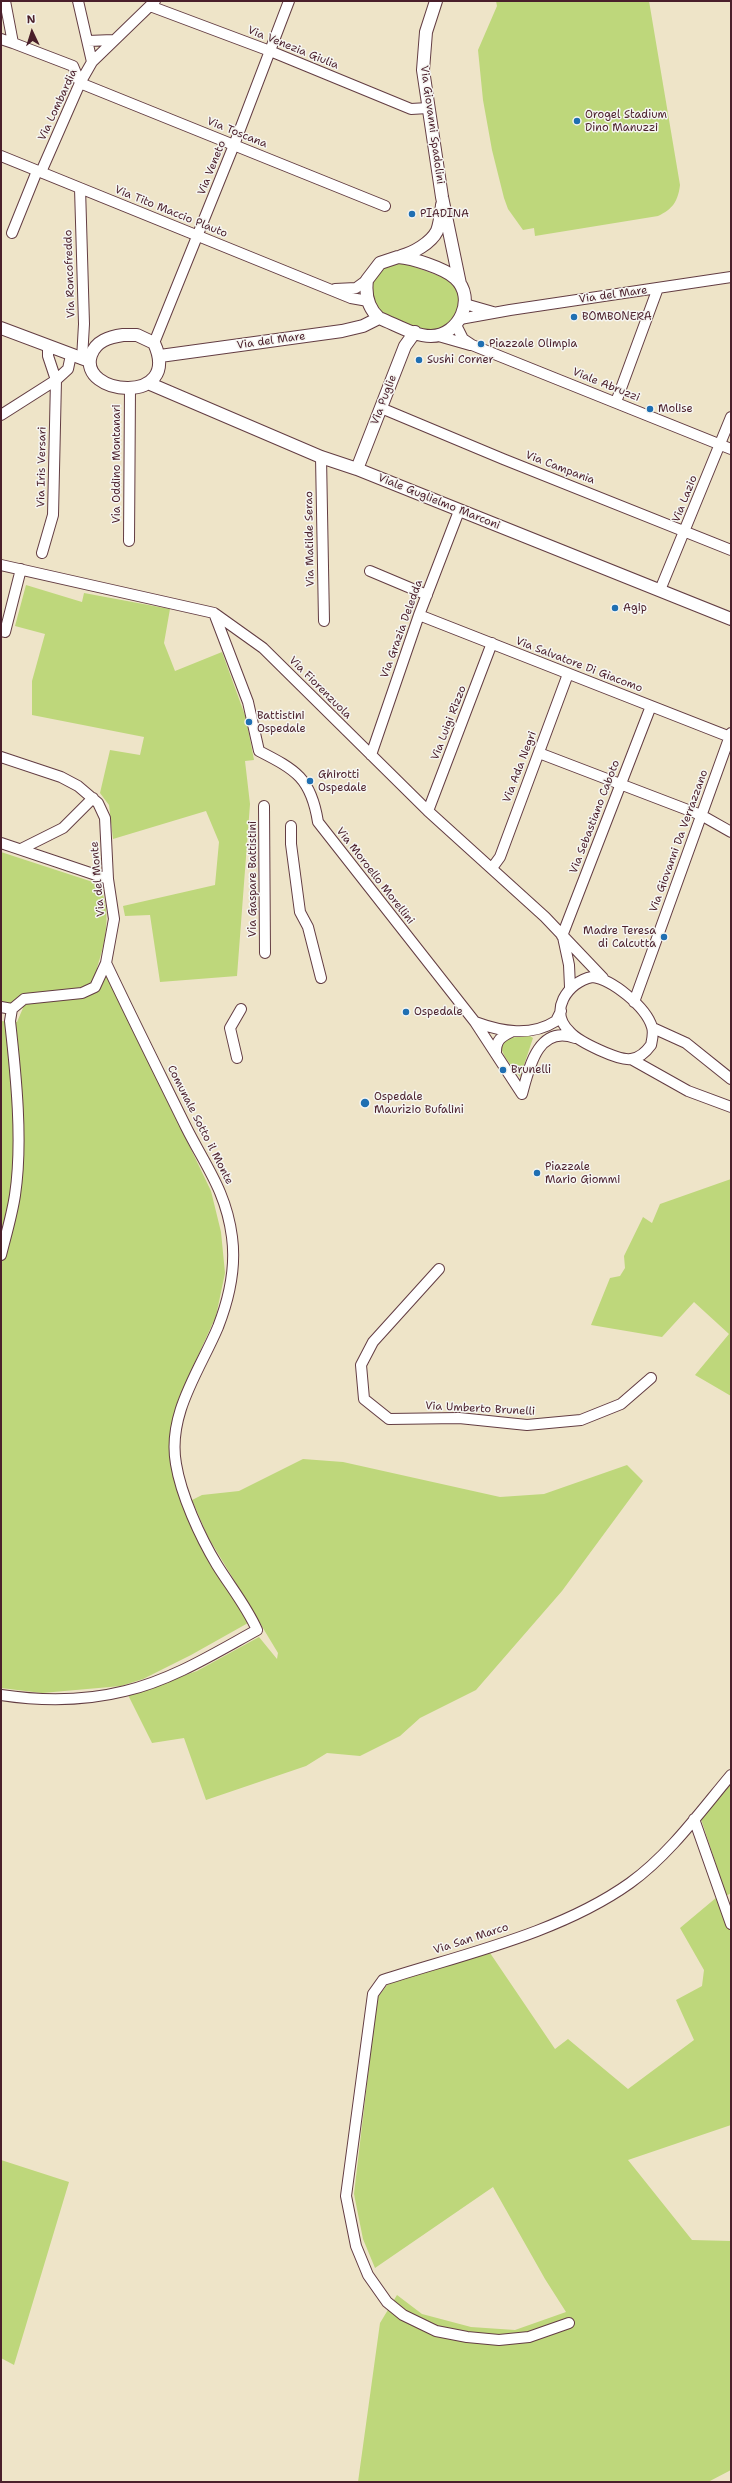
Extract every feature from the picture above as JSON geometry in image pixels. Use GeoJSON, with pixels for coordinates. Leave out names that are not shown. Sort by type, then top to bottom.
{"type":"FeatureCollection","features":[{"type":"Feature","properties":{"kind":"main road","name":"Via Giovanni Spadolini"},"geometry":{"type":"LineString","coordinates":[[436,1],[423,50],[423,70],[443,203],[460,284]]}},
{"type":"Feature","properties":{"kind":"main road"},"geometry":{"type":"LineString","coordinates":[[398,257],[408,258],[448,273],[460,284],[465,304],[458,322],[448,332],[435,335],[415,332],[379,318],[368,301],[367,280],[380,264],[398,257],[410,254],[433,236],[437,231],[443,203]]}},
{"type":"Feature","properties":{"kind":"main road","name":"Via del Mare"},"geometry":{"type":"LineString","coordinates":[[160,356],[342,331],[363,326],[379,318]]}},
{"type":"Feature","properties":{"kind":"main road"},"geometry":{"type":"LineString","coordinates":[[1,328],[81,358],[103,383],[114,387],[130,388],[148,383],[158,371],[160,356],[154,343],[137,335],[112,337],[99,342],[93,350],[81,358]]}},
{"type":"Feature","properties":{"kind":"main road","name":"Via Puglie"},"geometry":{"type":"LineString","coordinates":[[357,469],[405,346],[415,332]]}},
{"type":"Feature","properties":{"kind":"main road","name":"Viale Guglielmo Marconi"},"geometry":{"type":"LineString","coordinates":[[148,383],[321,456],[660,590],[731,620]]}},
{"type":"Feature","properties":{"kind":"street"},"geometry":{"type":"LineString","coordinates":[[5,1],[13,43]]}},
{"type":"Feature","properties":{"kind":"street"},"geometry":{"type":"LineString","coordinates":[[78,1],[92,62]]}},
{"type":"Feature","properties":{"kind":"street","name":"Via Veneto"},"geometry":{"type":"LineString","coordinates":[[154,343],[234,145],[289,1]]}},
{"type":"Feature","properties":{"kind":"street","name":"Via Venezia Giulia"},"geometry":{"type":"LineString","coordinates":[[152,3],[411,109],[428,108]]}},
{"type":"Feature","properties":{"kind":"street","name":"Via Lombardia"},"geometry":{"type":"LineString","coordinates":[[12,233],[80,83],[92,62],[152,3]]}},
{"type":"Feature","properties":{"kind":"street"},"geometry":{"type":"LineString","coordinates":[[1,39],[73,66],[80,83]]}},
{"type":"Feature","properties":{"kind":"street"},"geometry":{"type":"LineString","coordinates":[[88,41],[114,40]]}},
{"type":"Feature","properties":{"kind":"street","name":"Via Toscana"},"geometry":{"type":"LineString","coordinates":[[80,83],[384,206]]}},
{"type":"Feature","properties":{"kind":"street","name":"Via Tito Maccio Plauto"},"geometry":{"type":"LineString","coordinates":[[1,156],[333,289],[351,298],[368,301]]}},
{"type":"Feature","properties":{"kind":"street","name":"Via Roncofreddo"},"geometry":{"type":"LineString","coordinates":[[80,188],[84,324],[81,358]]}},
{"type":"Feature","properties":{"kind":"street","name":"Via del Mare"},"geometry":{"type":"LineString","coordinates":[[458,322],[495,313],[731,277]]}},
{"type":"Feature","properties":{"kind":"street"},"geometry":{"type":"LineString","coordinates":[[333,289],[356,288],[367,280]]}},
{"type":"Feature","properties":{"kind":"street"},"geometry":{"type":"LineString","coordinates":[[616,402],[658,288]]}},
{"type":"Feature","properties":{"kind":"street","name":"Via del Mare"},"geometry":{"type":"LineString","coordinates":[[465,304],[495,313]]}},
{"type":"Feature","properties":{"kind":"street","name":"Viale Abruzzi"},"geometry":{"type":"LineString","coordinates":[[458,322],[463,339],[472,345]]}},
{"type":"Feature","properties":{"kind":"street","name":"Viale Abruzzi"},"geometry":{"type":"LineString","coordinates":[[435,335],[472,345],[731,449]]}},
{"type":"Feature","properties":{"kind":"street","name":"Via Iris Versari"},"geometry":{"type":"LineString","coordinates":[[42,553],[53,515],[56,380],[48,356],[48,346]]}},
{"type":"Feature","properties":{"kind":"street"},"geometry":{"type":"LineString","coordinates":[[1,415],[56,380],[81,358]]}},
{"type":"Feature","properties":{"kind":"street","name":"Via Oddino Montanari"},"geometry":{"type":"LineString","coordinates":[[129,541],[130,388]]}},
{"type":"Feature","properties":{"kind":"street","name":"Via Campania"},"geometry":{"type":"LineString","coordinates":[[381,408],[503,459],[686,530],[731,550]]}},
{"type":"Feature","properties":{"kind":"street","name":"Via Lazio"},"geometry":{"type":"LineString","coordinates":[[660,590],[731,418]]}},
{"type":"Feature","properties":{"kind":"street","name":"Via Matilde Serao"},"geometry":{"type":"LineString","coordinates":[[321,456],[324,621]]}},
{"type":"Feature","properties":{"kind":"street","name":"Via Grazia Deledda"},"geometry":{"type":"LineString","coordinates":[[371,755],[419,614],[459,511]]}},
{"type":"Feature","properties":{"kind":"street","name":"Via Fiorenzuola"},"geometry":{"type":"LineString","coordinates":[[1,564],[214,613],[263,648],[428,811],[492,868],[603,978]]}},
{"type":"Feature","properties":{"kind":"street"},"geometry":{"type":"LineString","coordinates":[[1,631],[5,632],[21,569]]}},
{"type":"Feature","properties":{"kind":"street"},"geometry":{"type":"LineString","coordinates":[[370,571],[427,595]]}},
{"type":"Feature","properties":{"kind":"street","name":"Via Moroello Morellini"},"geometry":{"type":"LineString","coordinates":[[214,613],[248,702],[259,751],[285,764],[302,778],[315,802],[318,822],[475,1022],[522,1094],[532,1059]]}},
{"type":"Feature","properties":{"kind":"street","name":"Via Salvatore Di Giacomo"},"geometry":{"type":"LineString","coordinates":[[419,614],[568,674],[730,735]]}},
{"type":"Feature","properties":{"kind":"street","name":"Via Luigi Rizzo"},"geometry":{"type":"LineString","coordinates":[[428,811],[492,644]]}},
{"type":"Feature","properties":{"kind":"street","name":"Via Ada Negri"},"geometry":{"type":"LineString","coordinates":[[492,868],[500,857],[568,674]]}},
{"type":"Feature","properties":{"kind":"street","name":"Via Sebastiano Caboto"},"geometry":{"type":"LineString","coordinates":[[562,936],[651,706]]}},
{"type":"Feature","properties":{"kind":"street","name":"Via Giovanni Da Verrazzano"},"geometry":{"type":"LineString","coordinates":[[634,1002],[730,735]]}},
{"type":"Feature","properties":{"kind":"street"},"geometry":{"type":"LineString","coordinates":[[539,753],[701,815],[731,832]]}},
{"type":"Feature","properties":{"kind":"street","name":"Via del Monte"},"geometry":{"type":"LineString","coordinates":[[1,757],[60,777],[78,786],[93,798],[105,818],[108,879],[114,919],[106,963],[99,982],[89,991],[24,999],[12,1009]]}},
{"type":"Feature","properties":{"kind":"street"},"geometry":{"type":"LineString","coordinates":[[21,849],[63,828],[93,798]]}},
{"type":"Feature","properties":{"kind":"street","name":"Via Gaspare Battistini"},"geometry":{"type":"LineString","coordinates":[[264,806],[265,953]]}},
{"type":"Feature","properties":{"kind":"street"},"geometry":{"type":"LineString","coordinates":[[291,826],[291,844],[300,912],[308,927],[321,978]]}},
{"type":"Feature","properties":{"kind":"street"},"geometry":{"type":"LineString","coordinates":[[1,843],[108,879]]}},
{"type":"Feature","properties":{"kind":"street"},"geometry":{"type":"LineString","coordinates":[[475,1022],[511,1032],[541,1030],[556,1022],[570,987],[569,965],[562,936]]}},
{"type":"Feature","properties":{"kind":"street","name":"Comunale Sotto il Monte"},"geometry":{"type":"LineString","coordinates":[[1,1695],[40,1700],[125,1692],[195,1664],[257,1630],[203,1539],[192,1515],[176,1464],[174,1435],[179,1412],[218,1326],[233,1267],[232,1237],[219,1186],[188,1130],[106,963]]}},
{"type":"Feature","properties":{"kind":"street"},"geometry":{"type":"LineString","coordinates":[[570,987],[583,979],[603,978],[634,1002],[653,1028],[686,1043],[731,1079]]}},
{"type":"Feature","properties":{"kind":"street"},"geometry":{"type":"LineString","coordinates":[[1,1007],[12,1009],[10,1021],[17,1107],[17,1167],[15,1194],[1,1255]]}},
{"type":"Feature","properties":{"kind":"street"},"geometry":{"type":"LineString","coordinates":[[237,1058],[230,1028],[241,1009]]}},
{"type":"Feature","properties":{"kind":"street"},"geometry":{"type":"LineString","coordinates":[[561,1009],[563,1022],[570,1032],[582,1040]]}},
{"type":"Feature","properties":{"kind":"street"},"geometry":{"type":"LineString","coordinates":[[631,1060],[645,1052],[651,1045],[653,1028]]}},
{"type":"Feature","properties":{"kind":"street"},"geometry":{"type":"LineString","coordinates":[[532,1059],[541,1030]]}},
{"type":"Feature","properties":{"kind":"street"},"geometry":{"type":"LineString","coordinates":[[496,1052],[496,1043],[501,1037],[511,1032]]}},
{"type":"Feature","properties":{"kind":"street"},"geometry":{"type":"LineString","coordinates":[[532,1059],[548,1039],[555,1035],[565,1034],[621,1058],[631,1060],[682,1088],[731,1107]]}},
{"type":"Feature","properties":{"kind":"street","name":"Via Umberto Brunelli"},"geometry":{"type":"LineString","coordinates":[[439,1269],[374,1342],[361,1365],[364,1399],[389,1419],[459,1418],[527,1425],[581,1420],[621,1404],[651,1378]]}},
{"type":"Feature","properties":{"kind":"street","name":"Via San Marco"},"geometry":{"type":"LineString","coordinates":[[569,2323],[529,2337],[499,2340],[467,2337],[436,2331],[403,2315],[387,2302],[368,2275],[356,2246],[346,2196],[373,1994],[383,1980],[565,1920],[600,1902],[630,1882],[658,1858],[694,1819],[731,1775]]}},
{"type":"Feature","properties":{"kind":"street"},"geometry":{"type":"LineString","coordinates":[[694,1819],[731,1924]]}},
{"type":"Feature","properties":{"kind":"green space","name":"Orogel Stadium Dino Manuzzi"},"geometry":{"type":"Polygon","coordinates":[[[496,1],[649,1],[680,185],[678,196],[671,207],[658,216],[535,236],[534,228],[523,230],[508,209],[504,198],[492,150],[483,100],[478,50],[497,6],[496,1]]]}},
{"type":"Feature","properties":{"kind":"green space"},"geometry":{"type":"Polygon","coordinates":[[[401,262],[453,281],[458,294],[459,303],[458,309],[449,324],[433,330],[414,327],[381,313],[376,307],[373,300],[372,291],[374,279],[384,266],[401,262]]]}},
{"type":"Feature","properties":{"kind":"green space"},"geometry":{"type":"Polygon","coordinates":[[[26,585],[82,602],[84,593],[170,609],[164,643],[175,671],[222,652],[246,718],[254,760],[245,761],[250,804],[237,976],[160,982],[150,915],[125,916],[123,906],[215,885],[219,842],[206,811],[113,839],[109,805],[100,793],[110,750],[140,755],[144,737],[32,715],[32,681],[45,634],[15,626],[26,585]]]}},
{"type":"Feature","properties":{"kind":"green space"},"geometry":{"type":"Polygon","coordinates":[[[1,852],[99,884],[105,905],[106,926],[103,947],[97,968],[107,974],[211,1191],[221,1232],[225,1273],[216,1316],[178,1400],[171,1428],[171,1457],[196,1530],[248,1623],[191,1655],[143,1679],[121,1686],[42,1693],[1,1688],[1,1021],[17,1022],[23,1008],[1,1003],[1,852]]]}},
{"type":"Feature","properties":{"kind":"green space"},"geometry":{"type":"Polygon","coordinates":[[[530,1036],[533,1038],[520,1077],[505,1057],[499,1044],[505,1038],[530,1036]]]}},
{"type":"Feature","properties":{"kind":"green space"},"geometry":{"type":"Polygon","coordinates":[[[731,1179],[731,1396],[695,1375],[729,1334],[694,1302],[662,1337],[591,1325],[610,1278],[620,1276],[625,1268],[624,1256],[643,1217],[652,1223],[660,1204],[731,1179]]]}},
{"type":"Feature","properties":{"kind":"green space"},"geometry":{"type":"Polygon","coordinates":[[[303,1459],[343,1462],[500,1497],[544,1494],[627,1465],[643,1481],[562,1591],[476,1690],[420,1718],[400,1736],[360,1756],[327,1753],[306,1766],[206,1800],[184,1738],[152,1743],[128,1695],[197,1671],[259,1637],[277,1659],[278,1653],[208,1537],[192,1500],[202,1495],[239,1491],[303,1459]]]}},
{"type":"Feature","properties":{"kind":"green space"},"geometry":{"type":"Polygon","coordinates":[[[731,1782],[731,1893],[726,1896],[731,1909],[731,2125],[628,2160],[692,2240],[731,2241],[731,2470],[708,2482],[358,2482],[380,2323],[397,2295],[422,2314],[471,2327],[515,2330],[566,2312],[545,2279],[493,2187],[375,2268],[363,2239],[354,2194],[377,1998],[388,1984],[405,1976],[488,1950],[555,2049],[568,2039],[628,2089],[694,2040],[676,2000],[702,1986],[704,1970],[680,1928],[717,1897],[726,1895],[701,1819],[731,1782]]]}},
{"type":"Feature","properties":{"kind":"green space"},"geometry":{"type":"Polygon","coordinates":[[[1,2160],[69,2182],[14,2365],[1,2358],[1,2160]]]}},
{"type":"Feature","properties":{"kind":"place","name":"Orogel Stadium Dino Manuzzi"},"geometry":{"type":"Point","coordinates":[577,121]}},
{"type":"Feature","properties":{"kind":"place","name":"PIADINA"},"geometry":{"type":"Point","coordinates":[412,214]}},
{"type":"Feature","properties":{"kind":"place","name":"BOMBONERA"},"geometry":{"type":"Point","coordinates":[574,317]}},
{"type":"Feature","properties":{"kind":"place","name":"Piazzale Olimpia"},"geometry":{"type":"Point","coordinates":[481,344]}},
{"type":"Feature","properties":{"kind":"place","name":"Sushi Corner"},"geometry":{"type":"Point","coordinates":[419,360]}},
{"type":"Feature","properties":{"kind":"place","name":"Molise"},"geometry":{"type":"Point","coordinates":[650,409]}},
{"type":"Feature","properties":{"kind":"place","name":"Agip"},"geometry":{"type":"Point","coordinates":[615,608]}},
{"type":"Feature","properties":{"kind":"place","name":"Battistini Ospedale"},"geometry":{"type":"Point","coordinates":[249,722]}},
{"type":"Feature","properties":{"kind":"place","name":"Ghirotti Ospedale"},"geometry":{"type":"Point","coordinates":[310,781]}},
{"type":"Feature","properties":{"kind":"place","name":"Madre Teresa di Calcutta"},"geometry":{"type":"Point","coordinates":[664,937]}},
{"type":"Feature","properties":{"kind":"place","name":"Ospedale"},"geometry":{"type":"Point","coordinates":[406,1012]}},
{"type":"Feature","properties":{"kind":"place","name":"Brunelli"},"geometry":{"type":"Point","coordinates":[503,1070]}},
{"type":"Feature","properties":{"kind":"place","name":"Ospedale Maurizio Bufalini"},"geometry":{"type":"Point","coordinates":[365,1103]}},
{"type":"Feature","properties":{"kind":"place","name":"Piazzale Mario Giommi"},"geometry":{"type":"Point","coordinates":[537,1173]}}]}
